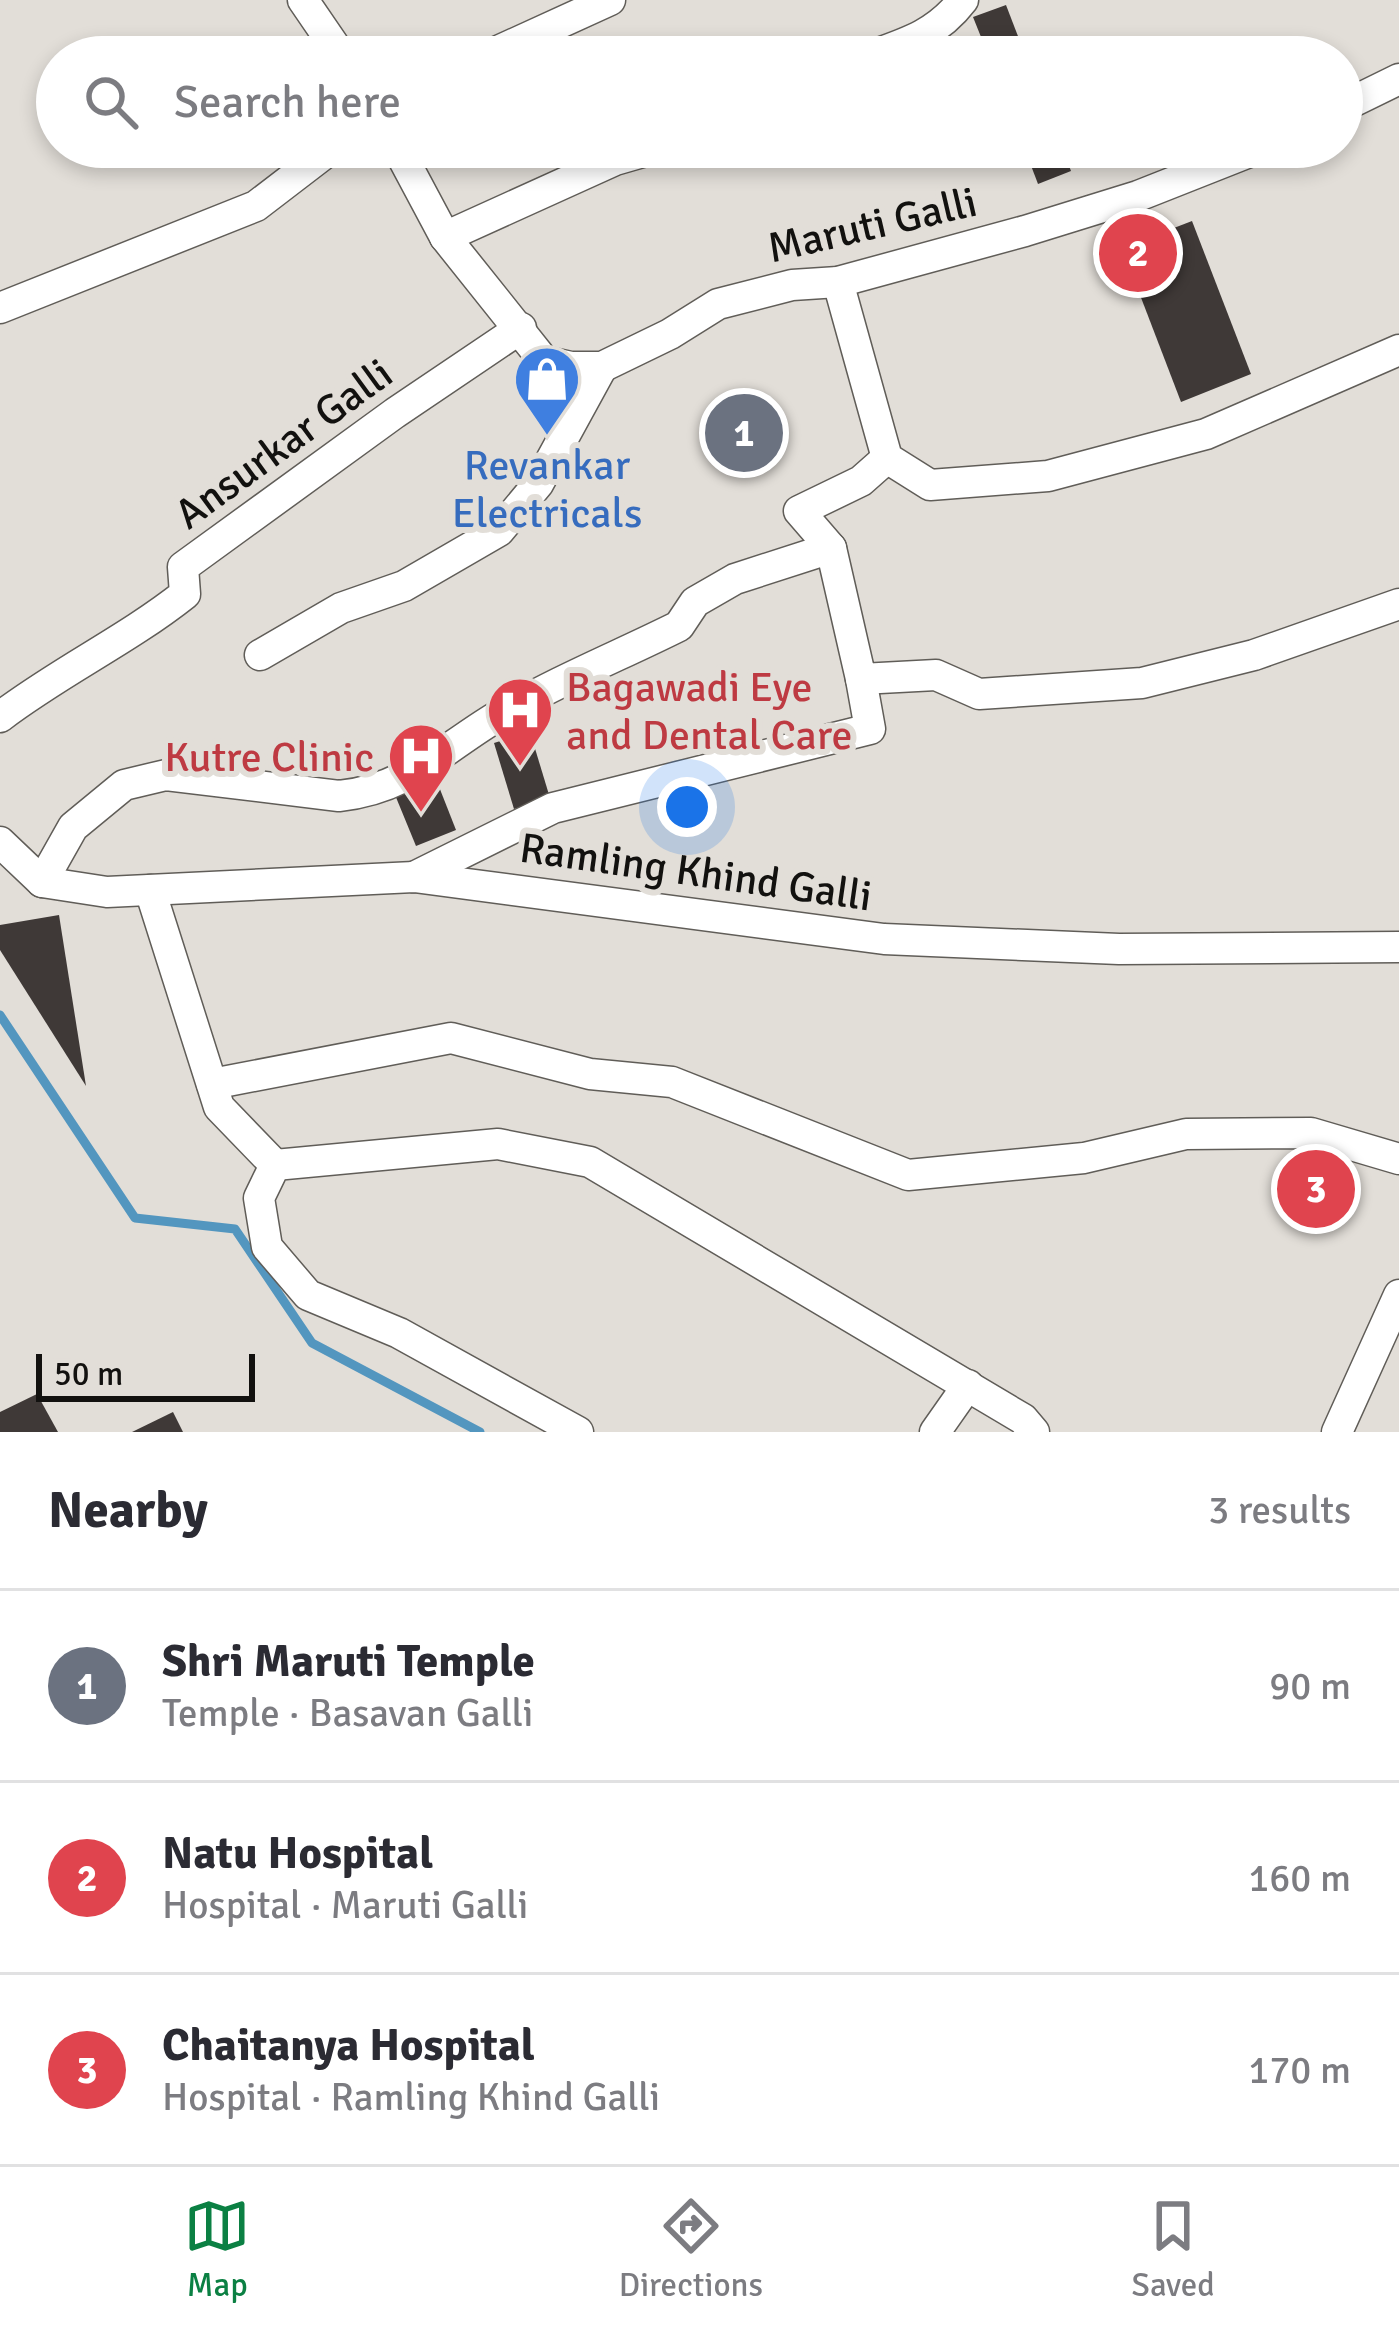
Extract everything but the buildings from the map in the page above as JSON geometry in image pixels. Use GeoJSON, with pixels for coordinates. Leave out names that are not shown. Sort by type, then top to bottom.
{"type":"FeatureCollection","features":[{"type":"Feature","properties":{"kind":"street"},"geometry":{"type":"LineString","coordinates":[[304,0],[328,36]]}},
{"type":"Feature","properties":{"kind":"street"},"geometry":{"type":"LineString","coordinates":[[531,36],[610,0]]}},
{"type":"Feature","properties":{"kind":"street"},"geometry":{"type":"LineString","coordinates":[[926,36],[948,20],[963,0]]}},
{"type":"Feature","properties":{"kind":"street"},"geometry":{"type":"LineString","coordinates":[[1363,97],[1399,79]]}},
{"type":"Feature","properties":{"kind":"street"},"geometry":{"type":"LineString","coordinates":[[0,308],[256,206],[306,168]]}},
{"type":"Feature","properties":{"kind":"street"},"geometry":{"type":"LineString","coordinates":[[260,655],[340,608],[404,586],[499,531],[538,484],[602,367],[544,362],[445,237],[408,168]]}},
{"type":"Feature","properties":{"kind":"street"},"geometry":{"type":"LineString","coordinates":[[445,237],[597,168]]}},
{"type":"Feature","properties":{"kind":"street","name":"Maruti Galli"},"geometry":{"type":"LineString","coordinates":[[602,367],[718,304],[792,285],[838,282],[1138,196],[1209,168]]}},
{"type":"Feature","properties":{"kind":"street"},"geometry":{"type":"LineString","coordinates":[[838,282],[887,458],[930,484],[1048,476],[1206,434],[1399,350]]}},
{"type":"Feature","properties":{"kind":"street","name":"Ansurkar Galli"},"geometry":{"type":"LineString","coordinates":[[0,717],[157,616],[185,594],[183,566],[521,328]]}},
{"type":"Feature","properties":{"kind":"street"},"geometry":{"type":"LineString","coordinates":[[414,877],[553,808],[870,729],[830,548],[799,511],[860,481],[887,458]]}},
{"type":"Feature","properties":{"kind":"street"},"geometry":{"type":"LineString","coordinates":[[0,842],[42,882],[73,827],[124,785],[166,775],[339,796],[367,793],[436,761],[501,713],[679,626],[695,602],[735,579],[830,548]]}},
{"type":"Feature","properties":{"kind":"street"},"geometry":{"type":"LineString","coordinates":[[861,679],[936,676],[979,694],[1142,683],[1255,655],[1399,604]]}},
{"type":"Feature","properties":{"kind":"street","name":"Ramling Khind Galli"},"geometry":{"type":"LineString","coordinates":[[42,882],[107,892],[414,877],[884,939],[1119,949],[1399,947]]}},
{"type":"Feature","properties":{"kind":"street"},"geometry":{"type":"LineString","coordinates":[[150,890],[220,1107],[275,1165]]}},
{"type":"Feature","properties":{"kind":"street"},"geometry":{"type":"LineString","coordinates":[[212,1084],[451,1038],[590,1074],[672,1082],[908,1175],[1084,1158],[1186,1134],[1311,1133],[1399,1159]]}},
{"type":"Feature","properties":{"kind":"street"},"geometry":{"type":"LineString","coordinates":[[275,1165],[498,1144],[590,1162],[968,1385],[1023,1419],[1034,1432]]}},
{"type":"Feature","properties":{"kind":"street"},"geometry":{"type":"LineString","coordinates":[[275,1165],[259,1198],[267,1247],[308,1295],[399,1333],[578,1432]]}},
{"type":"Feature","properties":{"kind":"street"},"geometry":{"type":"LineString","coordinates":[[1337,1432],[1396,1312]]}},
{"type":"Feature","properties":{"kind":"street"},"geometry":{"type":"LineString","coordinates":[[935,1432],[968,1385]]}},
{"type":"Feature","properties":{"kind":"waterway"},"geometry":{"type":"LineString","coordinates":[[0,1015],[135,1218],[235,1229],[312,1343],[480,1432]]}},
{"type":"Feature","properties":{"kind":"place","name":"Natu Hospital"},"geometry":{"type":"Point","coordinates":[1138,253]}},
{"type":"Feature","properties":{"kind":"place","name":"Shri Maruti Temple"},"geometry":{"type":"Point","coordinates":[744,433]}},
{"type":"Feature","properties":{"kind":"place","name":"Revankar Electricals"},"geometry":{"type":"Point","coordinates":[547,438]}},
{"type":"Feature","properties":{"kind":"place","name":"Bagawadi Eye and Dental Care"},"geometry":{"type":"Point","coordinates":[520,769]}},
{"type":"Feature","properties":{"kind":"place","name":"Kutre Clinic"},"geometry":{"type":"Point","coordinates":[421,815]}},
{"type":"Feature","properties":{"kind":"place","name":"Chaitanya Hospital"},"geometry":{"type":"Point","coordinates":[1316,1189]}}]}
